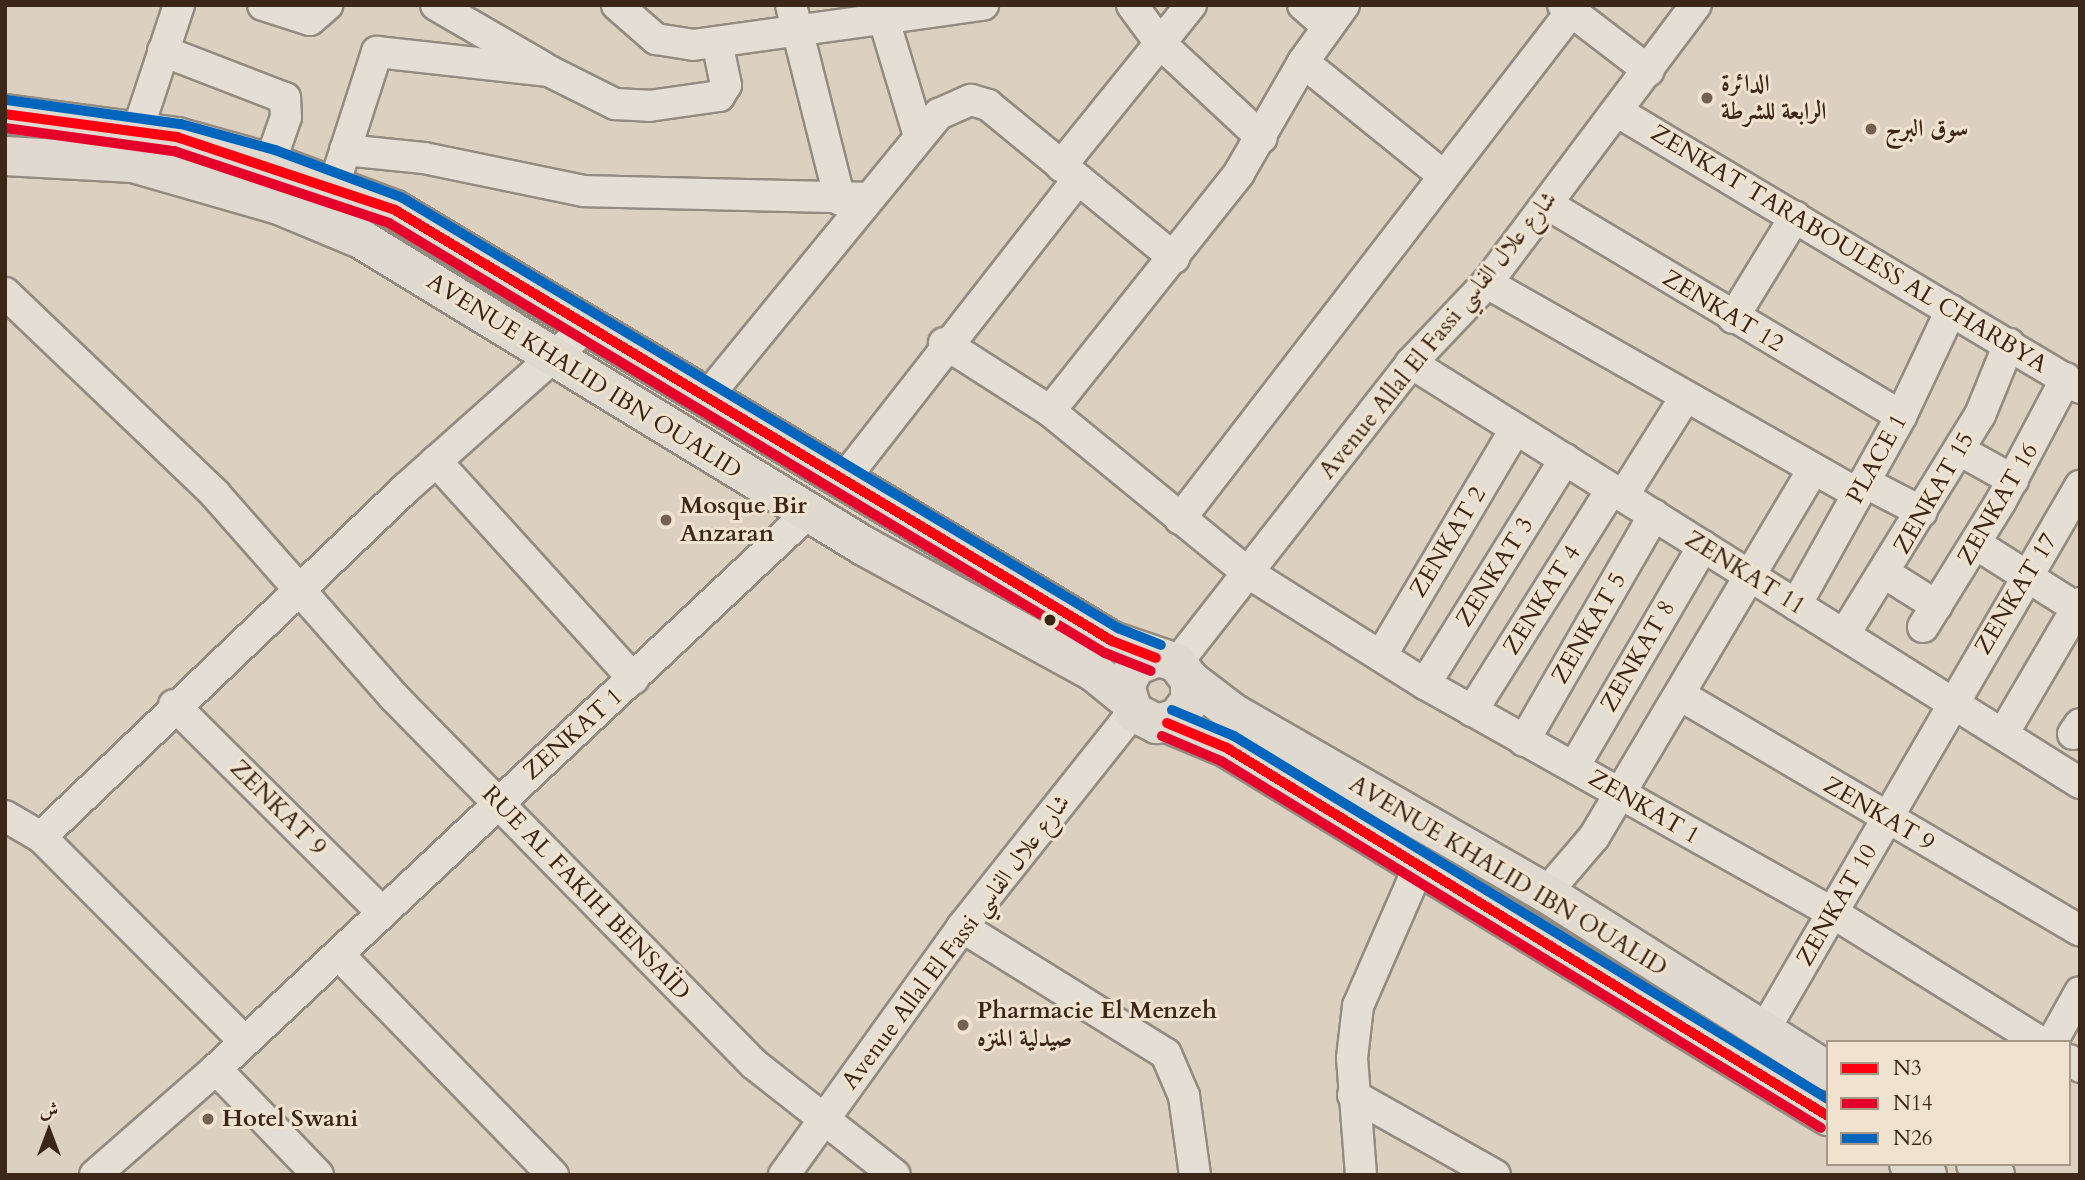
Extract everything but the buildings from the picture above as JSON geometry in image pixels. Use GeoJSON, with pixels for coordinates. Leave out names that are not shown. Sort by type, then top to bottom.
{"type":"FeatureCollection","features":[{"type":"Feature","properties":{"kind":"main road","name":"AVENUE KHALID IBN OUALID"},"geometry":{"type":"LineString","coordinates":[[5,114],[138,128],[270,163],[339,168],[395,210],[1112,641],[1174,667],[1233,713],[1546,893],[1762,1034],[1826,1070]]}},
{"type":"Feature","properties":{"kind":"main road","name":"AVENUE KHALID IBN OUALID"},"geometry":{"type":"LineString","coordinates":[[5,156],[134,163],[279,205],[361,239],[553,354],[808,513],[1094,672],[1142,711],[1227,748],[1420,863],[1826,1115]]}},
{"type":"Feature","properties":{"kind":"main road"},"geometry":{"type":"LineString","coordinates":[[1174,667],[1190,701],[1142,711],[1129,675],[1174,667]]}},
{"type":"Feature","properties":{"kind":"main road"},"geometry":{"type":"LineString","coordinates":[[1978,1166],[1995,1175]]}},
{"type":"Feature","properties":{"kind":"street"},"geometry":{"type":"LineString","coordinates":[[138,128],[179,5]]}},
{"type":"Feature","properties":{"kind":"street"},"geometry":{"type":"LineString","coordinates":[[263,5],[310,20],[327,5]]}},
{"type":"Feature","properties":{"kind":"street"},"geometry":{"type":"LineString","coordinates":[[436,5],[549,71],[615,104],[710,99],[726,85],[717,42]]}},
{"type":"Feature","properties":{"kind":"street"},"geometry":{"type":"LineString","coordinates":[[625,8],[656,39],[717,42],[796,19],[884,20],[983,5]]}},
{"type":"Feature","properties":{"kind":"street"},"geometry":{"type":"LineString","coordinates":[[1132,5],[1160,43],[1262,138]]}},
{"type":"Feature","properties":{"kind":"street"},"geometry":{"type":"LineString","coordinates":[[844,479],[1070,172],[1160,43],[1191,5]]}},
{"type":"Feature","properties":{"kind":"street"},"geometry":{"type":"LineString","coordinates":[[1050,411],[1174,258],[1262,138],[1303,62],[1336,16],[1303,5]]}},
{"type":"Feature","properties":{"kind":"street","name":"Avenue Allal El Fassi شارع علال الفاسي"},"geometry":{"type":"LineString","coordinates":[[1174,667],[1411,363],[1487,283],[1650,71],[1696,5]]}},
{"type":"Feature","properties":{"kind":"street"},"geometry":{"type":"LineString","coordinates":[[1180,519],[1444,176],[1567,8],[1650,71]]}},
{"type":"Feature","properties":{"kind":"street"},"geometry":{"type":"LineString","coordinates":[[796,19],[854,199]]}},
{"type":"Feature","properties":{"kind":"street"},"geometry":{"type":"LineString","coordinates":[[884,20],[919,136]]}},
{"type":"Feature","properties":{"kind":"street"},"geometry":{"type":"LineString","coordinates":[[163,51],[285,98],[286,117],[270,163]]}},
{"type":"Feature","properties":{"kind":"street"},"geometry":{"type":"LineString","coordinates":[[549,71],[377,52],[339,168],[424,158],[584,191],[854,199]]}},
{"type":"Feature","properties":{"kind":"street"},"geometry":{"type":"LineString","coordinates":[[1303,62],[1444,176]]}},
{"type":"Feature","properties":{"kind":"street"},"geometry":{"type":"LineString","coordinates":[[707,397],[854,199],[939,114],[971,100],[988,105],[1174,258]]}},
{"type":"Feature","properties":{"kind":"street","name":"ZENKAT TARABOULESS AL CHARBYA"},"geometry":{"type":"LineString","coordinates":[[1618,113],[2073,383]]}},
{"type":"Feature","properties":{"kind":"street","name":"ZENKAT 12"},"geometry":{"type":"LineString","coordinates":[[1547,204],[1733,318],[1901,416]]}},
{"type":"Feature","properties":{"kind":"street"},"geometry":{"type":"LineString","coordinates":[[1733,318],[1795,217]]}},
{"type":"Feature","properties":{"kind":"street"},"geometry":{"type":"LineString","coordinates":[[1487,283],[1684,399],[1813,470],[1922,512]]}},
{"type":"Feature","properties":{"kind":"street","name":"RUE AL FAKIH BENSAÏD"},"geometry":{"type":"LineString","coordinates":[[5,293],[215,494],[298,590],[715,1026],[821,1122],[895,1175]]}},
{"type":"Feature","properties":{"kind":"street","name":"PLACE 1"},"geometry":{"type":"LineString","coordinates":[[1796,605],[1901,416],[1951,310]]}},
{"type":"Feature","properties":{"kind":"street"},"geometry":{"type":"LineString","coordinates":[[41,837],[174,705],[436,461],[553,354],[588,326]]}},
{"type":"Feature","properties":{"kind":"street","name":"ZENKAT 1"},"geometry":{"type":"LineString","coordinates":[[944,343],[1050,411],[1247,572],[1425,684],[1833,913],[2037,1040]]}},
{"type":"Feature","properties":{"kind":"street","name":"ZENKAT 15"},"geometry":{"type":"LineString","coordinates":[[1844,635],[1886,574],[1959,450],[2009,344]]}},
{"type":"Feature","properties":{"kind":"street","name":"ZENKAT 11"},"geometry":{"type":"LineString","coordinates":[[1411,363],[2080,783]]}},
{"type":"Feature","properties":{"kind":"street","name":"ZENKAT 16"},"geometry":{"type":"LineString","coordinates":[[1886,574],[1930,616],[2073,383]]}},
{"type":"Feature","properties":{"kind":"street","name":"ZENKAT 4"},"geometry":{"type":"LineString","coordinates":[[1472,711],[1684,399]]}},
{"type":"Feature","properties":{"kind":"street","name":"ZENKAT 2"},"geometry":{"type":"LineString","coordinates":[[1381,656],[1516,429]]}},
{"type":"Feature","properties":{"kind":"street"},"geometry":{"type":"LineString","coordinates":[[1959,450],[2013,480]]}},
{"type":"Feature","properties":{"kind":"street","name":"ZENKAT 3"},"geometry":{"type":"LineString","coordinates":[[1425,684],[1565,459]]}},
{"type":"Feature","properties":{"kind":"street"},"geometry":{"type":"LineString","coordinates":[[436,461],[634,678]]}},
{"type":"Feature","properties":{"kind":"street"},"geometry":{"type":"LineString","coordinates":[[1546,893],[1594,837],[1813,470]]}},
{"type":"Feature","properties":{"kind":"street","name":"ZENKAT 17"},"geometry":{"type":"LineString","coordinates":[[1951,702],[2080,486]]}},
{"type":"Feature","properties":{"kind":"street","name":"ZENKAT 1"},"geometry":{"type":"LineString","coordinates":[[95,1175],[216,1069],[243,1040],[339,955],[808,513]]}},
{"type":"Feature","properties":{"kind":"street","name":"ZENKAT 5"},"geometry":{"type":"LineString","coordinates":[[1524,741],[1654,515]]}},
{"type":"Feature","properties":{"kind":"street"},"geometry":{"type":"LineString","coordinates":[[1976,544],[2026,578],[2079,607],[2003,734]]}},
{"type":"Feature","properties":{"kind":"street","name":"ZENKAT 8"},"geometry":{"type":"LineString","coordinates":[[1574,767],[1703,546]]}},
{"type":"Feature","properties":{"kind":"street","name":"ZENKAT 9"},"geometry":{"type":"LineString","coordinates":[[1680,695],[2080,930]]}},
{"type":"Feature","properties":{"kind":"street","name":"ZENKAT 10"},"geometry":{"type":"LineString","coordinates":[[1762,1034],[1951,702]]}},
{"type":"Feature","properties":{"kind":"street","name":"ZENKAT 9"},"geometry":{"type":"LineString","coordinates":[[174,705],[382,912]]}},
{"type":"Feature","properties":{"kind":"street","name":"Avenue Allal El Fassi شارع علال الفاسي"},"geometry":{"type":"LineString","coordinates":[[784,1175],[962,927],[1142,711]]}},
{"type":"Feature","properties":{"kind":"street"},"geometry":{"type":"LineString","coordinates":[[5,816],[41,837],[243,1040]]}},
{"type":"Feature","properties":{"kind":"street"},"geometry":{"type":"LineString","coordinates":[[1362,1175],[1353,1095],[1354,1032],[1365,978],[1420,863]]}},
{"type":"Feature","properties":{"kind":"street"},"geometry":{"type":"LineString","coordinates":[[962,927],[1166,1054],[1184,1096],[1195,1175]]}},
{"type":"Feature","properties":{"kind":"street"},"geometry":{"type":"LineString","coordinates":[[339,955],[553,1175]]}},
{"type":"Feature","properties":{"kind":"street"},"geometry":{"type":"LineString","coordinates":[[2053,1040],[2080,992]]}},
{"type":"Feature","properties":{"kind":"street"},"geometry":{"type":"LineString","coordinates":[[216,1069],[318,1175]]}},
{"type":"Feature","properties":{"kind":"street"},"geometry":{"type":"LineString","coordinates":[[1353,1095],[1495,1175]]}},
{"type":"Feature","properties":{"kind":"transit line","name":"N26"},"geometry":{"type":"LineString","coordinates":[[7,100],[181,124],[275,150],[401,197],[1118,628],[1161,645]]}},
{"type":"Feature","properties":{"kind":"transit line","name":"N3"},"geometry":{"type":"LineString","coordinates":[[5,114],[177,137],[395,210],[1112,641],[1156,658]]}},
{"type":"Feature","properties":{"kind":"transit line","name":"N14"},"geometry":{"type":"LineString","coordinates":[[5,128],[174,151],[389,223],[1105,653],[1151,671]]}},
{"type":"Feature","properties":{"kind":"transit line","name":"N26"},"geometry":{"type":"LineString","coordinates":[[1172,710],[1234,736],[1826,1098]]}},
{"type":"Feature","properties":{"kind":"transit line","name":"N3"},"geometry":{"type":"LineString","coordinates":[[1167,723],[1227,748],[1826,1115]]}},
{"type":"Feature","properties":{"kind":"transit line","name":"N14"},"geometry":{"type":"LineString","coordinates":[[1162,736],[1221,761],[1821,1128]]}},
{"type":"Feature","properties":{"kind":"place","name":"الدائرة الرابعة للشرطة"},"geometry":{"type":"Point","coordinates":[1707,98]}},
{"type":"Feature","properties":{"kind":"place","name":"سوق البرج"},"geometry":{"type":"Point","coordinates":[1871,129]}},
{"type":"Feature","properties":{"kind":"place","name":"Mosque Bir Anzaran"},"geometry":{"type":"Point","coordinates":[666,520]}},
{"type":"Feature","properties":{"kind":"place","name":"Pharmacie El Menzeh صيدلية المنزه"},"geometry":{"type":"Point","coordinates":[963,1025]}},
{"type":"Feature","properties":{"kind":"place","name":"Hotel Swani"},"geometry":{"type":"Point","coordinates":[208,1119]}}]}
